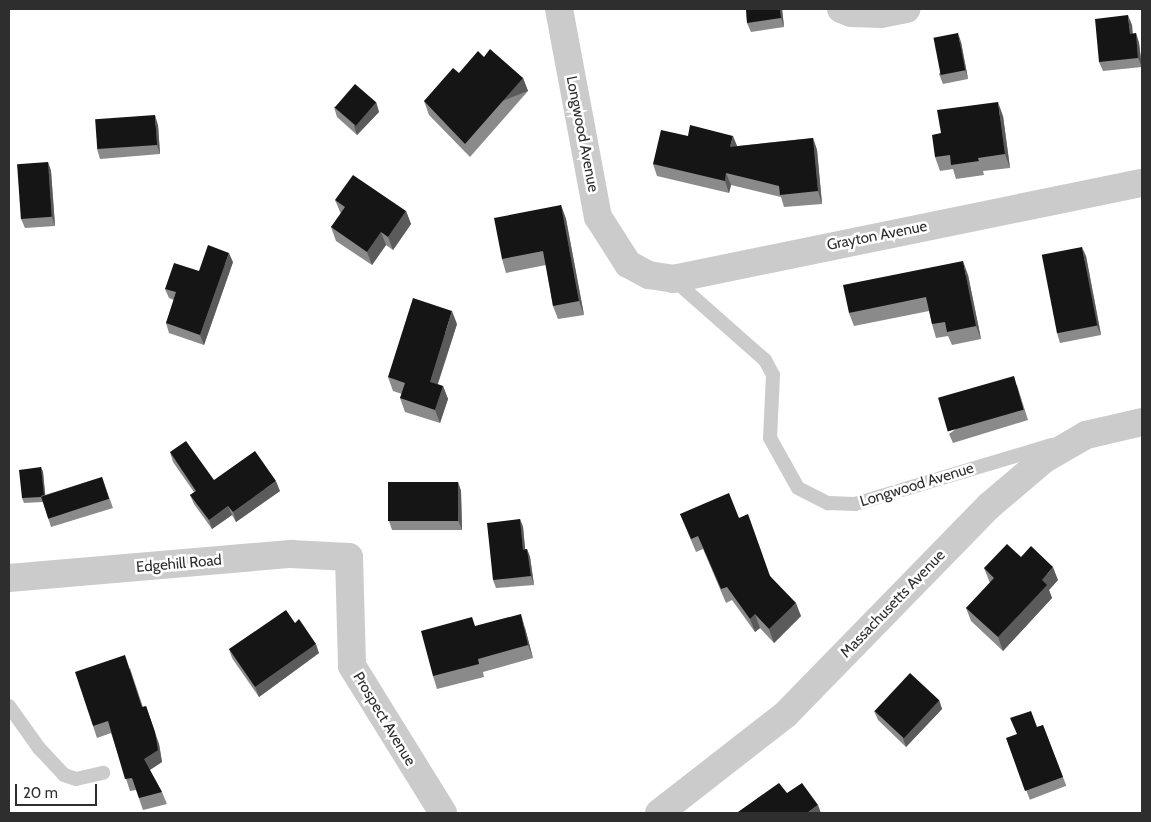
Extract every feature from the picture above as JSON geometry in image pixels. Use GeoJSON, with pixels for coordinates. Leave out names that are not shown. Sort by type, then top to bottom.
{"type":"FeatureCollection","features":[{"type":"Feature","properties":{"kind":"street","name":"Longwood Avenue"},"geometry":{"type":"LineString","coordinates":[[559,9],[598,217],[620,253]]}},
{"type":"Feature","properties":{"kind":"street"},"geometry":{"type":"LineString","coordinates":[[841,9],[851,13],[882,14],[907,9]]}},
{"type":"Feature","properties":{"kind":"street","name":"Grayton Avenue"},"geometry":{"type":"LineString","coordinates":[[620,253],[628,264],[642,271],[673,279],[1142,184]]}},
{"type":"Feature","properties":{"kind":"street","name":"Massachusetts Avenue"},"geometry":{"type":"LineString","coordinates":[[659,813],[785,715],[999,496],[1043,460],[1086,435],[1142,422]]}},
{"type":"Feature","properties":{"kind":"street","name":"Edgehill Road"},"geometry":{"type":"LineString","coordinates":[[9,578],[290,554],[349,557]]}},
{"type":"Feature","properties":{"kind":"street","name":"Prospect Avenue"},"geometry":{"type":"LineString","coordinates":[[349,557],[352,666],[443,813]]}},
{"type":"Feature","properties":{"kind":"lane","name":"Longwood Avenue"},"geometry":{"type":"LineString","coordinates":[[673,279],[765,360],[773,375],[770,438],[798,488],[828,503],[855,504],[874,500],[1086,435]]}},
{"type":"Feature","properties":{"kind":"lane"},"geometry":{"type":"LineString","coordinates":[[9,706],[38,748],[64,774],[76,780],[103,772]]}},
{"type":"Feature","properties":{"kind":"building"},"geometry":{"type":"Polygon","coordinates":[[[746,9],[780,9],[781,18],[747,23],[746,9]]]}},
{"type":"Feature","properties":{"kind":"building"},"geometry":{"type":"Polygon","coordinates":[[[1128,15],[1130,34],[1136,33],[1138,58],[1099,62],[1095,19],[1128,15]]]}},
{"type":"Feature","properties":{"kind":"building"},"geometry":{"type":"Polygon","coordinates":[[[958,33],[965,70],[941,75],[933,38],[958,33]]]}},
{"type":"Feature","properties":{"kind":"building"},"geometry":{"type":"Polygon","coordinates":[[[490,49],[523,78],[465,144],[424,101],[453,68],[459,73],[478,51],[484,57],[490,49]]]}},
{"type":"Feature","properties":{"kind":"building"},"geometry":{"type":"Polygon","coordinates":[[[355,84],[376,102],[356,126],[335,107],[355,84]]]}},
{"type":"Feature","properties":{"kind":"building"},"geometry":{"type":"Polygon","coordinates":[[[998,102],[1005,154],[978,158],[979,161],[951,165],[950,155],[935,157],[932,135],[941,133],[937,110],[998,102]]]}},
{"type":"Feature","properties":{"kind":"building"},"geometry":{"type":"Polygon","coordinates":[[[155,115],[157,145],[97,149],[95,119],[155,115]]]}},
{"type":"Feature","properties":{"kind":"building"},"geometry":{"type":"Polygon","coordinates":[[[690,125],[733,136],[730,147],[813,138],[818,191],[780,195],[779,186],[726,173],[725,181],[653,164],[661,130],[688,136],[690,125]]]}},
{"type":"Feature","properties":{"kind":"building"},"geometry":{"type":"Polygon","coordinates":[[[48,162],[52,217],[21,219],[17,164],[48,162]]]}},
{"type":"Feature","properties":{"kind":"building"},"geometry":{"type":"Polygon","coordinates":[[[353,175],[406,211],[388,237],[381,232],[367,252],[331,227],[345,207],[335,200],[353,175]]]}},
{"type":"Feature","properties":{"kind":"building"},"geometry":{"type":"Polygon","coordinates":[[[561,205],[579,301],[553,306],[543,251],[502,259],[494,218],[561,205]]]}},
{"type":"Feature","properties":{"kind":"building"},"geometry":{"type":"Polygon","coordinates":[[[208,245],[229,253],[200,335],[166,323],[176,292],[165,289],[174,263],[199,271],[208,245]]]}},
{"type":"Feature","properties":{"kind":"building"},"geometry":{"type":"Polygon","coordinates":[[[1082,247],[1097,326],[1057,333],[1042,255],[1082,247]]]}},
{"type":"Feature","properties":{"kind":"building"},"geometry":{"type":"Polygon","coordinates":[[[963,261],[976,326],[947,332],[945,322],[932,324],[926,297],[849,313],[843,285],[963,261]]]}},
{"type":"Feature","properties":{"kind":"building"},"geometry":{"type":"Polygon","coordinates":[[[413,298],[452,311],[430,382],[443,386],[435,410],[400,398],[405,383],[388,377],[413,298]]]}},
{"type":"Feature","properties":{"kind":"building"},"geometry":{"type":"Polygon","coordinates":[[[1014,376],[1024,410],[948,431],[938,398],[1014,376]]]}},
{"type":"Feature","properties":{"kind":"building"},"geometry":{"type":"Polygon","coordinates":[[[186,441],[214,480],[255,451],[276,481],[233,512],[228,506],[209,520],[190,495],[196,491],[170,452],[186,441]]]}},
{"type":"Feature","properties":{"kind":"building"},"geometry":{"type":"Polygon","coordinates":[[[41,467],[44,495],[41,497],[22,498],[19,470],[41,467]]]}},
{"type":"Feature","properties":{"kind":"building"},"geometry":{"type":"Polygon","coordinates":[[[102,477],[109,499],[48,519],[41,497],[102,477]]]}},
{"type":"Feature","properties":{"kind":"building"},"geometry":{"type":"Polygon","coordinates":[[[388,482],[458,482],[458,521],[388,521],[388,482]]]}},
{"type":"Feature","properties":{"kind":"building"},"geometry":{"type":"Polygon","coordinates":[[[729,493],[739,518],[748,514],[770,576],[796,603],[769,629],[755,614],[750,619],[727,587],[721,589],[698,536],[691,539],[680,514],[729,493]]]}},
{"type":"Feature","properties":{"kind":"building"},"geometry":{"type":"Polygon","coordinates":[[[520,519],[523,550],[527,549],[531,576],[493,580],[487,523],[520,519]]]}},
{"type":"Feature","properties":{"kind":"building"},"geometry":{"type":"Polygon","coordinates":[[[1007,544],[1021,557],[1031,546],[1053,567],[1042,580],[1047,585],[998,637],[966,608],[994,578],[984,568],[1007,544]]]}},
{"type":"Feature","properties":{"kind":"building"},"geometry":{"type":"Polygon","coordinates":[[[286,610],[295,623],[299,619],[316,644],[255,687],[229,649],[286,610]]]}},
{"type":"Feature","properties":{"kind":"building"},"geometry":{"type":"Polygon","coordinates":[[[521,614],[528,645],[478,659],[479,664],[433,676],[421,631],[472,617],[475,626],[521,614]]]}},
{"type":"Feature","properties":{"kind":"building"},"geometry":{"type":"Polygon","coordinates":[[[125,655],[142,707],[146,706],[155,732],[158,750],[144,759],[162,792],[139,798],[132,778],[125,779],[108,721],[93,726],[75,672],[125,655]]]}},
{"type":"Feature","properties":{"kind":"building"},"geometry":{"type":"Polygon","coordinates":[[[910,673],[939,700],[904,738],[875,711],[910,673]]]}},
{"type":"Feature","properties":{"kind":"building"},"geometry":{"type":"Polygon","coordinates":[[[1031,711],[1037,727],[1043,725],[1063,777],[1025,791],[1006,738],[1017,734],[1010,718],[1031,711]]]}},
{"type":"Feature","properties":{"kind":"building"},"geometry":{"type":"Polygon","coordinates":[[[779,783],[787,793],[802,783],[818,805],[807,813],[738,812],[779,783]]]}}]}
